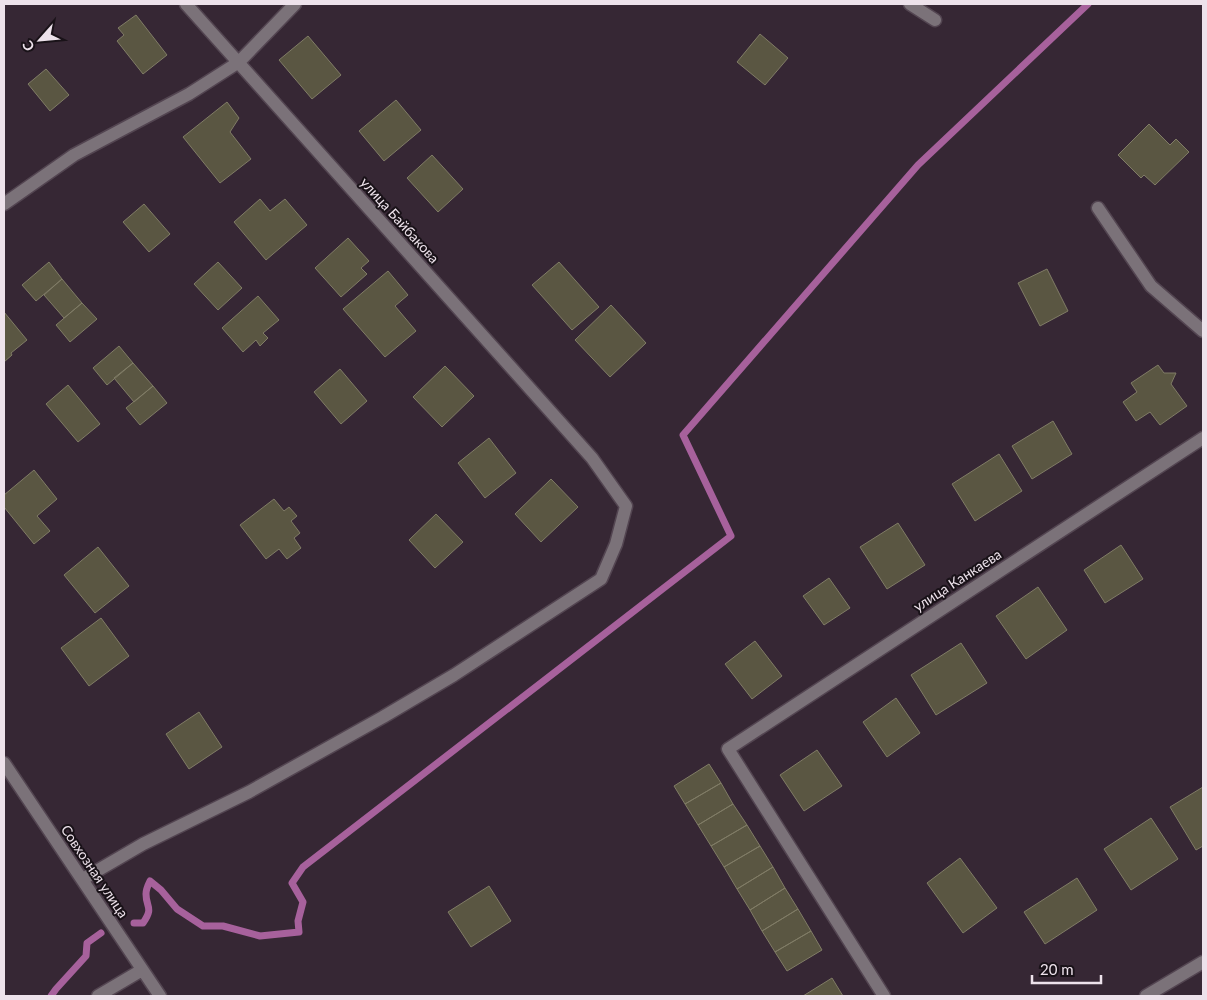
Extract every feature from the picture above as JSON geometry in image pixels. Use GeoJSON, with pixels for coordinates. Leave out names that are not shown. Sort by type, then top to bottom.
{"type":"FeatureCollection","features":[{"type":"Feature","properties":{"kind":"street","name":"улица Байбакова"},"geometry":{"type":"LineString","coordinates":[[83,879],[143,844],[248,792],[454,676],[600,579],[616,544],[626,506],[592,458],[186,4]]}},
{"type":"Feature","properties":{"kind":"street"},"geometry":{"type":"LineString","coordinates":[[4,204],[74,155],[188,94],[239,62],[296,4]]}},
{"type":"Feature","properties":{"kind":"street"},"geometry":{"type":"LineString","coordinates":[[910,4],[935,20]]}},
{"type":"Feature","properties":{"kind":"street"},"geometry":{"type":"LineString","coordinates":[[1098,208],[1151,286],[1203,331]]}},
{"type":"Feature","properties":{"kind":"street","name":"улица Канкаева"},"geometry":{"type":"LineString","coordinates":[[884,996],[728,749],[1203,438]]}},
{"type":"Feature","properties":{"kind":"street","name":"Совхозная улица"},"geometry":{"type":"LineString","coordinates":[[4,763],[160,996]]}},
{"type":"Feature","properties":{"kind":"street"},"geometry":{"type":"LineString","coordinates":[[1146,996],[1203,962]]}},
{"type":"Feature","properties":{"kind":"street"},"geometry":{"type":"LineString","coordinates":[[98,996],[142,970]]}},
{"type":"Feature","properties":{"kind":"building"},"geometry":{"type":"Polygon","coordinates":[[[136,15],[167,55],[143,74],[117,41],[124,35],[118,28],[136,15]]]}},
{"type":"Feature","properties":{"kind":"building"},"geometry":{"type":"Polygon","coordinates":[[[760,34],[788,58],[765,85],[737,62],[760,34]]]}},
{"type":"Feature","properties":{"kind":"building"},"geometry":{"type":"Polygon","coordinates":[[[308,36],[341,75],[312,99],[279,60],[308,36]]]}},
{"type":"Feature","properties":{"kind":"building"},"geometry":{"type":"Polygon","coordinates":[[[46,69],[69,95],[50,111],[28,84],[46,69]]]}},
{"type":"Feature","properties":{"kind":"building"},"geometry":{"type":"Polygon","coordinates":[[[396,100],[421,130],[384,161],[359,131],[396,100]]]}},
{"type":"Feature","properties":{"kind":"building"},"geometry":{"type":"Polygon","coordinates":[[[227,102],[239,118],[230,132],[251,159],[220,183],[183,137],[227,102]]]}},
{"type":"Feature","properties":{"kind":"building"},"geometry":{"type":"Polygon","coordinates":[[[1149,124],[1170,145],[1176,139],[1189,152],[1155,185],[1144,175],[1141,178],[1118,155],[1149,124]]]}},
{"type":"Feature","properties":{"kind":"building"},"geometry":{"type":"Polygon","coordinates":[[[432,155],[463,189],[438,212],[407,178],[432,155]]]}},
{"type":"Feature","properties":{"kind":"building"},"geometry":{"type":"Polygon","coordinates":[[[260,199],[270,211],[285,199],[307,225],[266,260],[234,222],[260,199]]]}},
{"type":"Feature","properties":{"kind":"building"},"geometry":{"type":"Polygon","coordinates":[[[144,204],[170,234],[149,252],[123,222],[144,204]]]}},
{"type":"Feature","properties":{"kind":"building"},"geometry":{"type":"Polygon","coordinates":[[[348,238],[369,261],[361,268],[367,274],[341,297],[315,268],[348,238]]]}},
{"type":"Feature","properties":{"kind":"building"},"geometry":{"type":"Polygon","coordinates":[[[49,262],[62,279],[36,301],[22,285],[49,262]]]}},
{"type":"Feature","properties":{"kind":"building"},"geometry":{"type":"Polygon","coordinates":[[[218,262],[242,288],[218,310],[194,284],[218,262]]]}},
{"type":"Feature","properties":{"kind":"building"},"geometry":{"type":"Polygon","coordinates":[[[559,262],[599,307],[572,330],[532,285],[559,262]]]}},
{"type":"Feature","properties":{"kind":"building"},"geometry":{"type":"Polygon","coordinates":[[[1047,269],[1068,311],[1040,326],[1018,283],[1047,269]]]}},
{"type":"Feature","properties":{"kind":"building"},"geometry":{"type":"Polygon","coordinates":[[[388,271],[408,295],[395,306],[416,331],[385,357],[343,309],[388,271]]]}},
{"type":"Feature","properties":{"kind":"building"},"geometry":{"type":"Polygon","coordinates":[[[62,279],[82,303],[64,318],[44,295],[62,279]]]}},
{"type":"Feature","properties":{"kind":"building"},"geometry":{"type":"Polygon","coordinates":[[[258,296],[279,320],[263,333],[268,338],[260,346],[256,340],[243,352],[222,328],[258,296]]]}},
{"type":"Feature","properties":{"kind":"building"},"geometry":{"type":"Polygon","coordinates":[[[82,303],[97,319],[70,342],[56,325],[82,303]]]}},
{"type":"Feature","properties":{"kind":"building"},"geometry":{"type":"Polygon","coordinates":[[[611,305],[646,343],[610,377],[575,340],[611,305]]]}},
{"type":"Feature","properties":{"kind":"building"},"geometry":{"type":"Polygon","coordinates":[[[4,312],[27,340],[11,353],[12,355],[4,362],[4,312]]]}},
{"type":"Feature","properties":{"kind":"building"},"geometry":{"type":"Polygon","coordinates":[[[119,346],[133,363],[107,385],[93,368],[119,346]]]}},
{"type":"Feature","properties":{"kind":"building"},"geometry":{"type":"Polygon","coordinates":[[[133,363],[153,386],[134,402],[114,378],[133,363]]]}},
{"type":"Feature","properties":{"kind":"building"},"geometry":{"type":"Polygon","coordinates":[[[1158,365],[1164,373],[1176,373],[1171,384],[1187,406],[1160,425],[1150,412],[1136,421],[1123,402],[1137,392],[1131,383],[1158,365]]]}},
{"type":"Feature","properties":{"kind":"building"},"geometry":{"type":"Polygon","coordinates":[[[445,366],[474,396],[442,427],[413,397],[445,366]]]}},
{"type":"Feature","properties":{"kind":"building"},"geometry":{"type":"Polygon","coordinates":[[[340,369],[367,401],[341,424],[314,392],[340,369]]]}},
{"type":"Feature","properties":{"kind":"building"},"geometry":{"type":"Polygon","coordinates":[[[68,385],[100,424],[78,442],[46,404],[68,385]]]}},
{"type":"Feature","properties":{"kind":"building"},"geometry":{"type":"Polygon","coordinates":[[[153,386],[167,403],[140,425],[126,408],[153,386]]]}},
{"type":"Feature","properties":{"kind":"building"},"geometry":{"type":"Polygon","coordinates":[[[1053,421],[1072,454],[1032,479],[1012,446],[1053,421]]]}},
{"type":"Feature","properties":{"kind":"building"},"geometry":{"type":"Polygon","coordinates":[[[489,438],[516,473],[485,498],[458,463],[489,438]]]}},
{"type":"Feature","properties":{"kind":"building"},"geometry":{"type":"Polygon","coordinates":[[[999,454],[1022,491],[975,521],[952,484],[999,454]]]}},
{"type":"Feature","properties":{"kind":"building"},"geometry":{"type":"Polygon","coordinates":[[[34,470],[57,499],[37,516],[50,531],[34,544],[4,507],[4,495],[34,470]]]}},
{"type":"Feature","properties":{"kind":"building"},"geometry":{"type":"Polygon","coordinates":[[[551,479],[578,507],[541,542],[515,514],[551,479]]]}},
{"type":"Feature","properties":{"kind":"building"},"geometry":{"type":"Polygon","coordinates":[[[274,499],[284,511],[289,507],[297,516],[291,521],[300,533],[294,538],[301,548],[287,559],[279,549],[266,559],[240,525],[274,499]]]}},
{"type":"Feature","properties":{"kind":"building"},"geometry":{"type":"Polygon","coordinates":[[[436,514],[463,542],[435,568],[409,540],[436,514]]]}},
{"type":"Feature","properties":{"kind":"building"},"geometry":{"type":"Polygon","coordinates":[[[898,523],[925,565],[887,589],[860,547],[898,523]]]}},
{"type":"Feature","properties":{"kind":"building"},"geometry":{"type":"Polygon","coordinates":[[[1121,545],[1143,579],[1105,603],[1084,570],[1121,545]]]}},
{"type":"Feature","properties":{"kind":"building"},"geometry":{"type":"Polygon","coordinates":[[[98,547],[129,586],[95,613],[64,575],[98,547]]]}},
{"type":"Feature","properties":{"kind":"building"},"geometry":{"type":"Polygon","coordinates":[[[829,578],[850,608],[824,625],[803,596],[829,578]]]}},
{"type":"Feature","properties":{"kind":"building"},"geometry":{"type":"Polygon","coordinates":[[[1038,587],[1067,630],[1026,659],[996,616],[1038,587]]]}},
{"type":"Feature","properties":{"kind":"building"},"geometry":{"type":"Polygon","coordinates":[[[101,618],[129,656],[89,686],[61,648],[101,618]]]}},
{"type":"Feature","properties":{"kind":"building"},"geometry":{"type":"Polygon","coordinates":[[[755,641],[782,676],[752,699],[725,664],[755,641]]]}},
{"type":"Feature","properties":{"kind":"building"},"geometry":{"type":"Polygon","coordinates":[[[961,643],[987,683],[936,715],[911,675],[961,643]]]}},
{"type":"Feature","properties":{"kind":"building"},"geometry":{"type":"Polygon","coordinates":[[[896,698],[920,733],[887,757],[863,722],[896,698]]]}},
{"type":"Feature","properties":{"kind":"building"},"geometry":{"type":"Polygon","coordinates":[[[199,712],[222,747],[189,769],[166,734],[199,712]]]}},
{"type":"Feature","properties":{"kind":"building"},"geometry":{"type":"Polygon","coordinates":[[[817,750],[842,786],[804,811],[780,775],[817,750]]]}},
{"type":"Feature","properties":{"kind":"building"},"geometry":{"type":"Polygon","coordinates":[[[709,764],[721,783],[685,804],[674,786],[709,764]]]}},
{"type":"Feature","properties":{"kind":"building"},"geometry":{"type":"Polygon","coordinates":[[[721,783],[733,804],[698,825],[685,804],[721,783]]]}},
{"type":"Feature","properties":{"kind":"building"},"geometry":{"type":"Polygon","coordinates":[[[1203,787],[1203,846],[1196,850],[1170,807],[1203,787]]]}},
{"type":"Feature","properties":{"kind":"building"},"geometry":{"type":"Polygon","coordinates":[[[733,804],[747,825],[711,846],[698,825],[733,804]]]}},
{"type":"Feature","properties":{"kind":"building"},"geometry":{"type":"Polygon","coordinates":[[[1151,818],[1178,859],[1131,890],[1104,849],[1151,818]]]}},
{"type":"Feature","properties":{"kind":"building"},"geometry":{"type":"Polygon","coordinates":[[[747,825],[760,846],[724,867],[711,846],[747,825]]]}},
{"type":"Feature","properties":{"kind":"building"},"geometry":{"type":"Polygon","coordinates":[[[760,846],[773,867],[737,889],[724,867],[760,846]]]}},
{"type":"Feature","properties":{"kind":"building"},"geometry":{"type":"Polygon","coordinates":[[[960,858],[997,908],[963,933],[927,883],[960,858]]]}},
{"type":"Feature","properties":{"kind":"building"},"geometry":{"type":"Polygon","coordinates":[[[773,867],[785,888],[750,910],[737,889],[773,867]]]}},
{"type":"Feature","properties":{"kind":"building"},"geometry":{"type":"Polygon","coordinates":[[[1077,878],[1097,910],[1045,944],[1024,912],[1077,878]]]}},
{"type":"Feature","properties":{"kind":"building"},"geometry":{"type":"Polygon","coordinates":[[[489,886],[511,921],[471,947],[448,912],[489,886]]]}},
{"type":"Feature","properties":{"kind":"building"},"geometry":{"type":"Polygon","coordinates":[[[785,888],[798,909],[762,931],[750,910],[785,888]]]}},
{"type":"Feature","properties":{"kind":"building"},"geometry":{"type":"Polygon","coordinates":[[[798,909],[811,931],[775,952],[762,931],[798,909]]]}},
{"type":"Feature","properties":{"kind":"building"},"geometry":{"type":"Polygon","coordinates":[[[811,931],[822,950],[787,971],[775,952],[811,931]]]}},
{"type":"Feature","properties":{"kind":"building"},"geometry":{"type":"Polygon","coordinates":[[[832,978],[843,996],[803,996],[832,978]]]}},
{"type":"Feature","properties":{"kind":"waterway"},"geometry":{"type":"LineString","coordinates":[[134,923],[143,923],[148,914],[149,908],[146,894],[150,881],[161,890],[177,909],[203,926],[223,926],[260,936],[299,932],[298,921],[303,902],[292,883],[303,867],[731,536],[683,435],[918,165],[1088,4]]}},
{"type":"Feature","properties":{"kind":"waterway"},"geometry":{"type":"LineString","coordinates":[[51,996],[86,956],[87,943],[101,933]]}}]}
